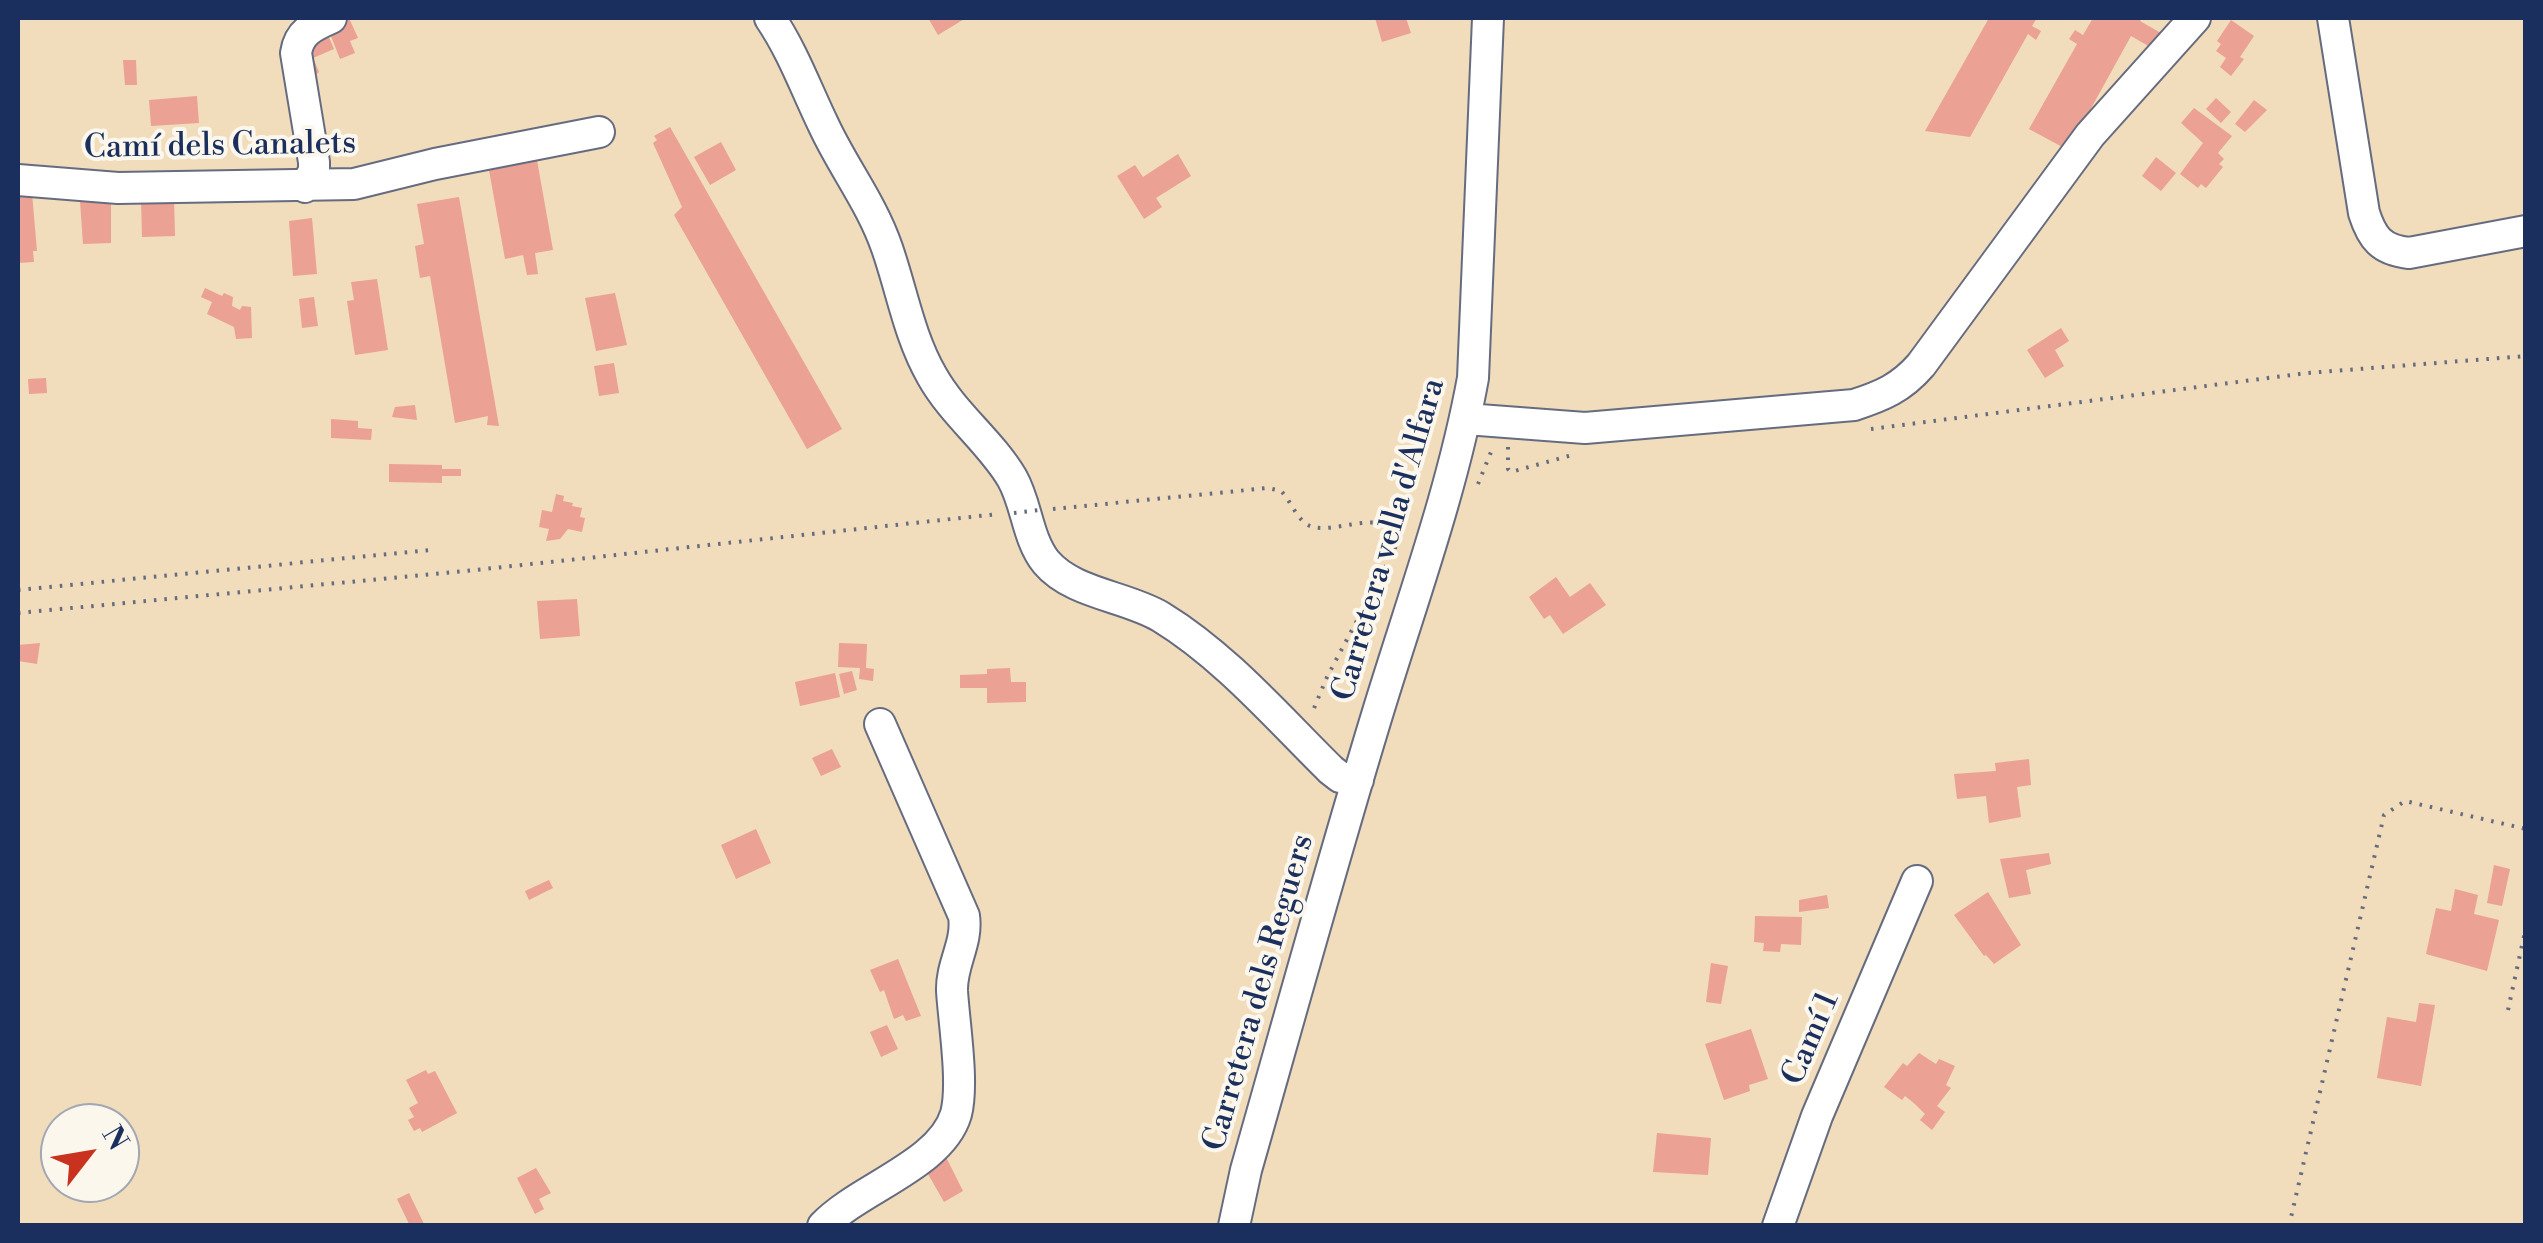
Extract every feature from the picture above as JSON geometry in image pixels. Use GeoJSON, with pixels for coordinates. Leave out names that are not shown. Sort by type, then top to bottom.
{"type":"FeatureCollection","features":[{"type":"Feature","properties":{"kind":"street"},"geometry":{"type":"LineString","coordinates":[[305,187],[314,162],[296,52],[307,30],[330,18]]}},
{"type":"Feature","properties":{"kind":"street"},"geometry":{"type":"LineString","coordinates":[[770,18],[880,229],[912,331],[931,375],[966,424],[1006,468],[1023,500],[1034,540],[1046,562],[1066,578],[1163,618],[1237,679],[1331,770],[1340,777],[1358,780]]}},
{"type":"Feature","properties":{"kind":"street","name":"Carretera vella d'Alfara"},"geometry":{"type":"LineString","coordinates":[[1358,780],[1466,420],[1473,378],[1488,18]]}},
{"type":"Feature","properties":{"kind":"street"},"geometry":{"type":"LineString","coordinates":[[1466,420],[1584,428],[1854,405],[1887,394],[1906,382],[1921,365],[2090,135],[2195,18]]}},
{"type":"Feature","properties":{"kind":"street"},"geometry":{"type":"LineString","coordinates":[[2333,18],[2364,213],[2372,236],[2394,252],[2409,253],[2526,231]]}},
{"type":"Feature","properties":{"kind":"street","name":"Camí dels Canalets"},"geometry":{"type":"LineString","coordinates":[[18,180],[118,188],[354,184],[599,132]]}},
{"type":"Feature","properties":{"kind":"street"},"geometry":{"type":"LineString","coordinates":[[822,1226],[926,1154],[946,1134],[956,1114],[952,984],[966,930],[964,916],[880,724]]}},
{"type":"Feature","properties":{"kind":"street","name":"Carretera dels Reguers"},"geometry":{"type":"LineString","coordinates":[[1234,1226],[1246,1170],[1358,780]]}},
{"type":"Feature","properties":{"kind":"street","name":"Camí 1"},"geometry":{"type":"LineString","coordinates":[[1778,1226],[1817,1116],[1917,881]]}},
{"type":"Feature","properties":{"kind":"path"},"geometry":{"type":"LineString","coordinates":[[1856,430],[2307,373],[2526,356]]}},
{"type":"Feature","properties":{"kind":"path"},"geometry":{"type":"LineString","coordinates":[[18,613],[466,572],[1268,488]]}},
{"type":"Feature","properties":{"kind":"path"},"geometry":{"type":"LineString","coordinates":[[18,590],[430,550]]}},
{"type":"Feature","properties":{"kind":"path"},"geometry":{"type":"LineString","coordinates":[[2288,1226],[2384,815],[2405,801],[2526,829]]}},
{"type":"Feature","properties":{"kind":"path"},"geometry":{"type":"LineString","coordinates":[[2508,1010],[2526,927]]}},
{"type":"Feature","properties":{"kind":"building"},"geometry":{"type":"Polygon","coordinates":[[[349,18],[358,38],[350,41],[355,53],[340,59],[327,26],[349,18]]]}},
{"type":"Feature","properties":{"kind":"building"},"geometry":{"type":"Polygon","coordinates":[[[928,18],[966,18],[938,35],[928,18]]]}},
{"type":"Feature","properties":{"kind":"building"},"geometry":{"type":"Polygon","coordinates":[[[1375,18],[1406,18],[1411,33],[1382,42],[1375,18]]]}},
{"type":"Feature","properties":{"kind":"building"},"geometry":{"type":"Polygon","coordinates":[[[1989,18],[2037,18],[2032,26],[2041,31],[2036,40],[2028,34],[1970,137],[1925,131],[1989,18]]]}},
{"type":"Feature","properties":{"kind":"building"},"geometry":{"type":"Polygon","coordinates":[[[2093,18],[2142,18],[2140,21],[2166,36],[2157,51],[2131,36],[2068,150],[2029,129],[2077,44],[2069,39],[2075,30],[2083,35],[2093,18]]]}},
{"type":"Feature","properties":{"kind":"building"},"geometry":{"type":"Polygon","coordinates":[[[2231,20],[2254,36],[2231,76],[2220,67],[2226,58],[2216,51],[2221,44],[2217,41],[2231,20]]]}},
{"type":"Feature","properties":{"kind":"building"},"geometry":{"type":"Polygon","coordinates":[[[328,35],[334,49],[313,58],[319,72],[308,82],[309,46],[328,35]]]}},
{"type":"Feature","properties":{"kind":"building"},"geometry":{"type":"Polygon","coordinates":[[[123,60],[136,60],[137,85],[125,85],[123,60]]]}},
{"type":"Feature","properties":{"kind":"building"},"geometry":{"type":"Polygon","coordinates":[[[197,96],[199,123],[151,126],[149,100],[197,96]]]}},
{"type":"Feature","properties":{"kind":"building"},"geometry":{"type":"Polygon","coordinates":[[[2216,98],[2231,112],[2221,123],[2206,109],[2216,98]]]}},
{"type":"Feature","properties":{"kind":"building"},"geometry":{"type":"Polygon","coordinates":[[[2254,100],[2267,110],[2245,132],[2235,124],[2254,100]]]}},
{"type":"Feature","properties":{"kind":"building"},"geometry":{"type":"Polygon","coordinates":[[[2194,108],[2232,136],[2218,153],[2224,159],[2219,164],[2223,167],[2206,188],[2201,184],[2198,188],[2180,174],[2203,143],[2181,123],[2194,108]]]}},
{"type":"Feature","properties":{"kind":"building"},"geometry":{"type":"Polygon","coordinates":[[[670,127],[842,429],[807,449],[674,215],[682,207],[653,143],[657,140],[654,136],[670,127]]]}},
{"type":"Feature","properties":{"kind":"building"},"geometry":{"type":"Polygon","coordinates":[[[721,142],[736,170],[710,185],[694,157],[721,142]]]}},
{"type":"Feature","properties":{"kind":"building"},"geometry":{"type":"Polygon","coordinates":[[[535,149],[553,250],[535,253],[538,274],[527,275],[523,255],[505,259],[487,159],[535,149]]]}},
{"type":"Feature","properties":{"kind":"building"},"geometry":{"type":"Polygon","coordinates":[[[1178,154],[1191,176],[1156,198],[1162,207],[1144,219],[1117,176],[1135,165],[1143,177],[1178,154]]]}},
{"type":"Feature","properties":{"kind":"building"},"geometry":{"type":"Polygon","coordinates":[[[2156,157],[2176,173],[2161,191],[2142,176],[2156,157]]]}},
{"type":"Feature","properties":{"kind":"building"},"geometry":{"type":"Polygon","coordinates":[[[18,191],[32,193],[37,251],[33,251],[34,262],[18,263],[18,191]]]}},
{"type":"Feature","properties":{"kind":"building"},"geometry":{"type":"Polygon","coordinates":[[[459,197],[499,426],[487,425],[488,416],[455,423],[430,276],[420,278],[415,246],[424,244],[417,204],[459,197]]]}},
{"type":"Feature","properties":{"kind":"building"},"geometry":{"type":"Polygon","coordinates":[[[174,198],[175,236],[142,237],[141,199],[174,198]]]}},
{"type":"Feature","properties":{"kind":"building"},"geometry":{"type":"Polygon","coordinates":[[[111,200],[111,243],[83,244],[80,201],[111,200]]]}},
{"type":"Feature","properties":{"kind":"building"},"geometry":{"type":"Polygon","coordinates":[[[312,218],[317,274],[293,276],[289,221],[312,218]]]}},
{"type":"Feature","properties":{"kind":"building"},"geometry":{"type":"Polygon","coordinates":[[[377,279],[388,350],[355,355],[347,301],[354,300],[351,282],[377,279]]]}},
{"type":"Feature","properties":{"kind":"building"},"geometry":{"type":"Polygon","coordinates":[[[205,288],[233,297],[232,306],[240,310],[242,306],[251,307],[252,338],[236,339],[234,327],[207,314],[212,302],[201,297],[205,288]]]}},
{"type":"Feature","properties":{"kind":"building"},"geometry":{"type":"Polygon","coordinates":[[[615,293],[627,345],[596,351],[585,298],[615,293]]]}},
{"type":"Feature","properties":{"kind":"building"},"geometry":{"type":"Polygon","coordinates":[[[314,297],[318,326],[302,328],[299,299],[314,297]]]}},
{"type":"Feature","properties":{"kind":"building"},"geometry":{"type":"Polygon","coordinates":[[[2061,328],[2069,341],[2055,350],[2064,366],[2045,378],[2027,350],[2061,328]]]}},
{"type":"Feature","properties":{"kind":"building"},"geometry":{"type":"Polygon","coordinates":[[[614,363],[619,393],[599,396],[594,366],[614,363]]]}},
{"type":"Feature","properties":{"kind":"building"},"geometry":{"type":"Polygon","coordinates":[[[46,378],[47,393],[29,394],[28,379],[46,378]]]}},
{"type":"Feature","properties":{"kind":"building"},"geometry":{"type":"Polygon","coordinates":[[[415,405],[417,420],[392,417],[395,407],[415,405]]]}},
{"type":"Feature","properties":{"kind":"building"},"geometry":{"type":"Polygon","coordinates":[[[331,419],[358,421],[358,428],[372,429],[371,440],[331,438],[331,419]]]}},
{"type":"Feature","properties":{"kind":"building"},"geometry":{"type":"Polygon","coordinates":[[[389,464],[442,465],[442,469],[461,469],[461,476],[442,476],[442,483],[389,482],[389,464]]]}},
{"type":"Feature","properties":{"kind":"building"},"geometry":{"type":"Polygon","coordinates":[[[556,494],[582,508],[580,517],[585,518],[582,532],[568,529],[560,539],[546,541],[549,529],[539,527],[542,510],[552,512],[556,494]]]}},
{"type":"Feature","properties":{"kind":"building"},"geometry":{"type":"Polygon","coordinates":[[[1556,577],[1570,597],[1590,583],[1606,605],[1563,634],[1550,615],[1544,619],[1529,597],[1556,577]]]}},
{"type":"Feature","properties":{"kind":"building"},"geometry":{"type":"Polygon","coordinates":[[[577,599],[580,636],[540,639],[537,601],[577,599]]]}},
{"type":"Feature","properties":{"kind":"building"},"geometry":{"type":"Polygon","coordinates":[[[40,643],[37,664],[18,661],[18,645],[40,643]]]}},
{"type":"Feature","properties":{"kind":"building"},"geometry":{"type":"Polygon","coordinates":[[[839,643],[867,644],[866,668],[874,669],[873,681],[859,679],[860,668],[838,667],[839,643]]]}},
{"type":"Feature","properties":{"kind":"building"},"geometry":{"type":"Polygon","coordinates":[[[1010,668],[1011,682],[1026,682],[1026,702],[987,703],[987,688],[960,688],[960,675],[1010,668]]]}},
{"type":"Feature","properties":{"kind":"building"},"geometry":{"type":"Polygon","coordinates":[[[852,671],[857,690],[844,694],[839,674],[852,671]]]}},
{"type":"Feature","properties":{"kind":"building"},"geometry":{"type":"Polygon","coordinates":[[[835,673],[840,697],[800,706],[795,682],[835,673]]]}},
{"type":"Feature","properties":{"kind":"building"},"geometry":{"type":"Polygon","coordinates":[[[832,749],[841,767],[821,776],[812,758],[832,749]]]}},
{"type":"Feature","properties":{"kind":"building"},"geometry":{"type":"Polygon","coordinates":[[[2029,759],[2031,785],[2017,787],[2021,817],[1989,823],[1986,796],[1957,799],[1954,774],[1996,771],[1995,763],[2029,759]]]}},
{"type":"Feature","properties":{"kind":"building"},"geometry":{"type":"Polygon","coordinates":[[[756,829],[771,863],[736,879],[721,845],[756,829]]]}},
{"type":"Feature","properties":{"kind":"building"},"geometry":{"type":"Polygon","coordinates":[[[2049,853],[2051,864],[2026,870],[2031,894],[2009,898],[2000,859],[2049,853]]]}},
{"type":"Feature","properties":{"kind":"building"},"geometry":{"type":"Polygon","coordinates":[[[2494,865],[2510,869],[2502,906],[2487,903],[2494,865]]]}},
{"type":"Feature","properties":{"kind":"building"},"geometry":{"type":"Polygon","coordinates":[[[549,880],[553,888],[529,900],[525,891],[549,880]]]}},
{"type":"Feature","properties":{"kind":"building"},"geometry":{"type":"Polygon","coordinates":[[[2455,889],[2478,895],[2474,914],[2499,920],[2487,971],[2426,954],[2436,908],[2451,911],[2455,889]]]}},
{"type":"Feature","properties":{"kind":"building"},"geometry":{"type":"Polygon","coordinates":[[[1988,892],[2021,945],[1994,964],[1954,915],[1988,892]]]}},
{"type":"Feature","properties":{"kind":"building"},"geometry":{"type":"Polygon","coordinates":[[[1827,895],[1829,908],[1799,912],[1799,900],[1827,895]]]}},
{"type":"Feature","properties":{"kind":"building"},"geometry":{"type":"Polygon","coordinates":[[[1755,916],[1802,917],[1801,945],[1781,944],[1780,952],[1763,951],[1764,943],[1754,942],[1755,916]]]}},
{"type":"Feature","properties":{"kind":"building"},"geometry":{"type":"Polygon","coordinates":[[[898,959],[921,1016],[906,1021],[903,1015],[894,1019],[884,990],[880,992],[870,970],[898,959]]]}},
{"type":"Feature","properties":{"kind":"building"},"geometry":{"type":"Polygon","coordinates":[[[1711,963],[1728,966],[1721,1004],[1706,1002],[1711,963]]]}},
{"type":"Feature","properties":{"kind":"building"},"geometry":{"type":"Polygon","coordinates":[[[2419,1003],[2435,1005],[2421,1086],[2377,1078],[2387,1017],[2416,1022],[2419,1003]]]}},
{"type":"Feature","properties":{"kind":"building"},"geometry":{"type":"Polygon","coordinates":[[[887,1025],[898,1049],[881,1057],[870,1032],[887,1025]]]}},
{"type":"Feature","properties":{"kind":"building"},"geometry":{"type":"Polygon","coordinates":[[[1751,1029],[1768,1079],[1749,1085],[1750,1091],[1724,1100],[1705,1044],[1751,1029]]]}},
{"type":"Feature","properties":{"kind":"building"},"geometry":{"type":"Polygon","coordinates":[[[1919,1053],[1936,1064],[1939,1059],[1955,1066],[1946,1085],[1951,1088],[1937,1106],[1945,1112],[1932,1130],[1920,1120],[1925,1114],[1915,1104],[1884,1087],[1903,1063],[1907,1066],[1919,1053]]]}},
{"type":"Feature","properties":{"kind":"building"},"geometry":{"type":"Polygon","coordinates":[[[426,1070],[428,1074],[435,1071],[457,1113],[422,1132],[420,1128],[414,1131],[408,1120],[414,1117],[409,1108],[418,1103],[406,1080],[426,1070]]]}},
{"type":"Feature","properties":{"kind":"building"},"geometry":{"type":"Polygon","coordinates":[[[1657,1133],[1711,1138],[1708,1175],[1653,1172],[1657,1133]]]}},
{"type":"Feature","properties":{"kind":"building"},"geometry":{"type":"Polygon","coordinates":[[[945,1155],[963,1191],[944,1202],[924,1167],[945,1155]]]}},
{"type":"Feature","properties":{"kind":"building"},"geometry":{"type":"Polygon","coordinates":[[[536,1168],[551,1193],[539,1199],[544,1209],[535,1214],[517,1178],[536,1168]]]}},
{"type":"Feature","properties":{"kind":"building"},"geometry":{"type":"Polygon","coordinates":[[[409,1193],[425,1226],[410,1226],[397,1199],[409,1193]]]}}]}
